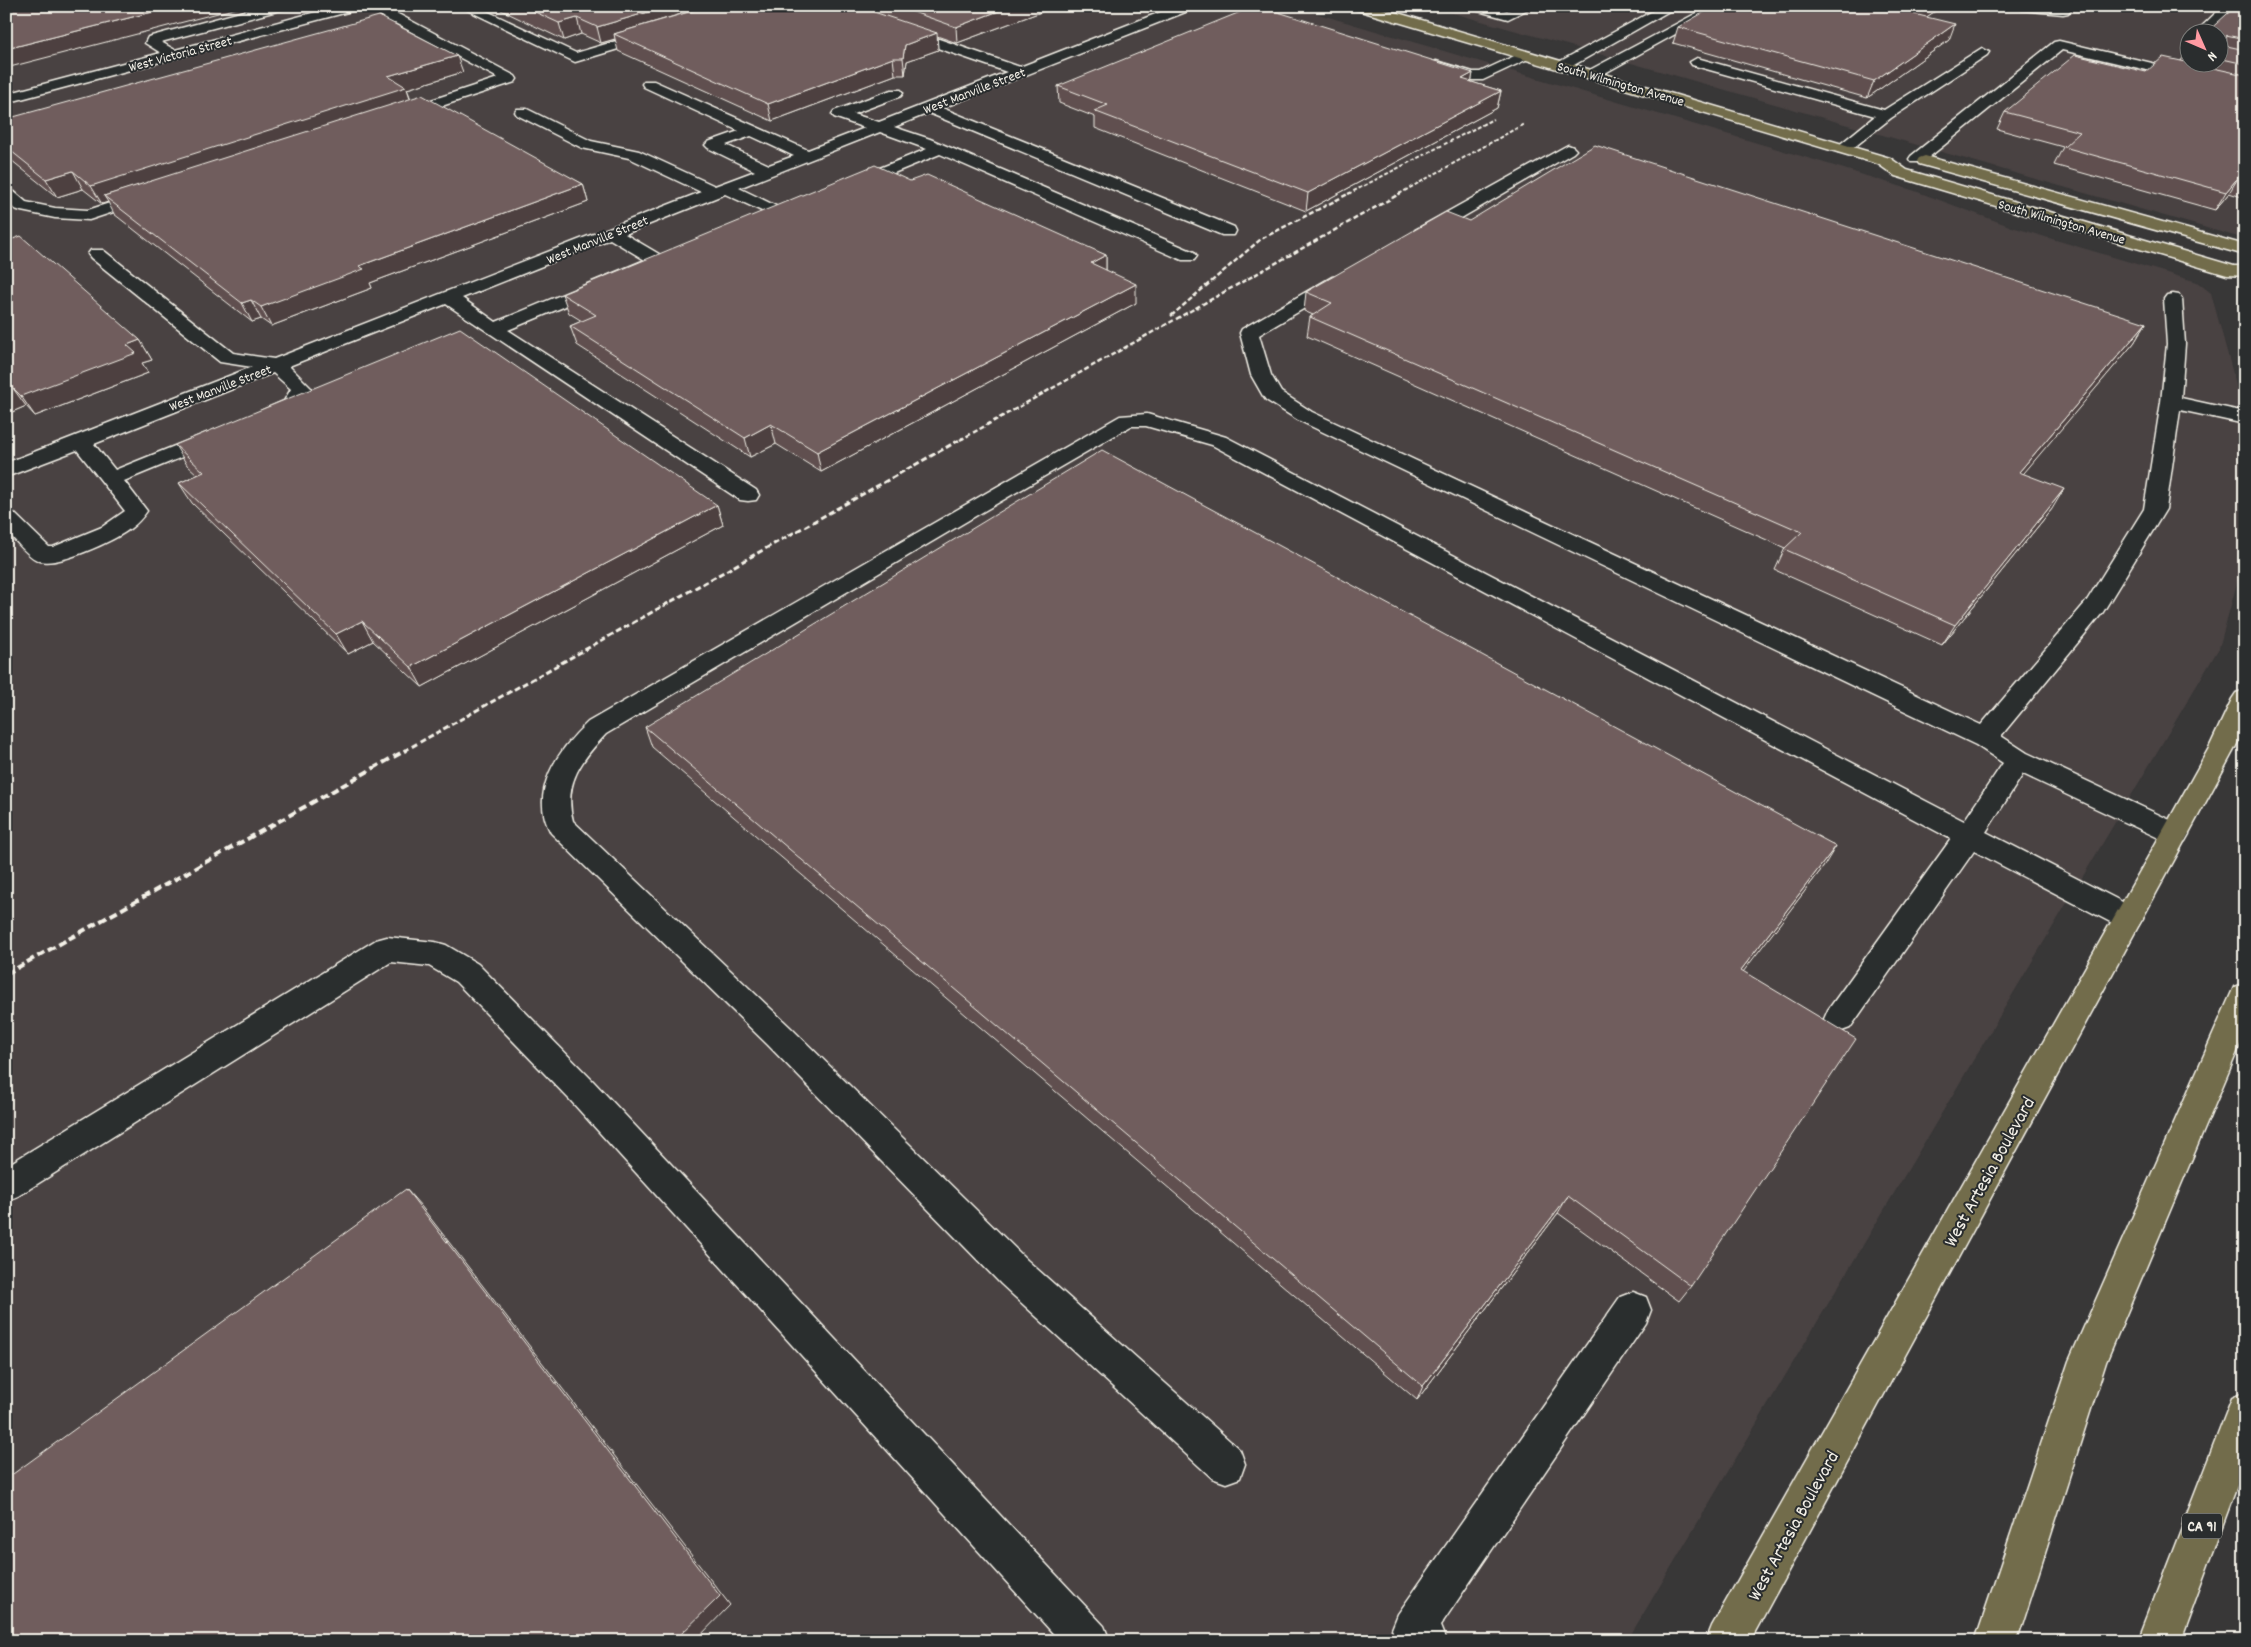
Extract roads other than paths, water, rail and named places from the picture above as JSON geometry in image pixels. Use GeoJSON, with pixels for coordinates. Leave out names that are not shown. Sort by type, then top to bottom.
{"type":"FeatureCollection","features":[{"type":"Feature","properties":{"kind":"main road","name":"South Wilmington Avenue"},"geometry":{"type":"LineString","coordinates":[[1358,6],[1843,149],[1884,160],[1917,158],[2245,250]]}},
{"type":"Feature","properties":{"kind":"main road","name":"South Wilmington Avenue"},"geometry":{"type":"LineString","coordinates":[[1884,160],[1901,173],[2233,271],[2245,271]]}},
{"type":"Feature","properties":{"kind":"main road","name":"West Artesia Boulevard"},"geometry":{"type":"LineString","coordinates":[[1727,1641],[2175,834],[2222,748],[2245,700]]}},
{"type":"Feature","properties":{"kind":"main road"},"geometry":{"type":"LineString","coordinates":[[1996,1641],[2088,1361],[2245,996]]}},
{"type":"Feature","properties":{"kind":"main road","name":"CA 91"},"geometry":{"type":"LineString","coordinates":[[2159,1641],[2245,1411]]}},
{"type":"Feature","properties":{"kind":"street"},"geometry":{"type":"LineString","coordinates":[[174,54],[152,43],[153,40],[279,6]]}},
{"type":"Feature","properties":{"kind":"street","name":"West Victoria Street"},"geometry":{"type":"LineString","coordinates":[[6,99],[354,6]]}},
{"type":"Feature","properties":{"kind":"street"},"geometry":{"type":"LineString","coordinates":[[374,6],[510,79],[389,118]]}},
{"type":"Feature","properties":{"kind":"street"},"geometry":{"type":"LineString","coordinates":[[465,6],[575,58],[670,29]]}},
{"type":"Feature","properties":{"kind":"street","name":"West Manville Street"},"geometry":{"type":"LineString","coordinates":[[6,471],[1188,6]]}},
{"type":"Feature","properties":{"kind":"street"},"geometry":{"type":"LineString","coordinates":[[1476,6],[1508,15],[1528,6]]}},
{"type":"Feature","properties":{"kind":"street"},"geometry":{"type":"LineString","coordinates":[[1543,60],[1648,6]]}},
{"type":"Feature","properties":{"kind":"street"},"geometry":{"type":"LineString","coordinates":[[1562,66],[1672,6]]}},
{"type":"Feature","properties":{"kind":"street"},"geometry":{"type":"LineString","coordinates":[[1591,74],[1720,6]]}},
{"type":"Feature","properties":{"kind":"street"},"geometry":{"type":"LineString","coordinates":[[2022,6],[2063,10],[2068,6]]}},
{"type":"Feature","properties":{"kind":"street"},"geometry":{"type":"LineString","coordinates":[[2213,22],[2231,6]]}},
{"type":"Feature","properties":{"kind":"street"},"geometry":{"type":"LineString","coordinates":[[369,26],[397,19]]}},
{"type":"Feature","properties":{"kind":"street"},"geometry":{"type":"LineString","coordinates":[[889,26],[1021,72]]}},
{"type":"Feature","properties":{"kind":"street"},"geometry":{"type":"LineString","coordinates":[[1917,158],[2059,45],[2245,89]]}},
{"type":"Feature","properties":{"kind":"street"},"geometry":{"type":"LineString","coordinates":[[1843,149],[1886,115],[1982,52]]}},
{"type":"Feature","properties":{"kind":"street"},"geometry":{"type":"LineString","coordinates":[[1426,62],[1472,76],[1483,76],[1525,55]]}},
{"type":"Feature","properties":{"kind":"street"},"geometry":{"type":"LineString","coordinates":[[1697,62],[1886,115]]}},
{"type":"Feature","properties":{"kind":"street"},"geometry":{"type":"LineString","coordinates":[[98,75],[112,85]]}},
{"type":"Feature","properties":{"kind":"street"},"geometry":{"type":"LineString","coordinates":[[649,84],[808,156]]}},
{"type":"Feature","properties":{"kind":"street"},"geometry":{"type":"LineString","coordinates":[[896,93],[838,114],[940,148],[1188,256]]}},
{"type":"Feature","properties":{"kind":"street"},"geometry":{"type":"LineString","coordinates":[[929,108],[1228,230]]}},
{"type":"Feature","properties":{"kind":"street"},"geometry":{"type":"LineString","coordinates":[[522,112],[587,145],[633,154],[778,214],[814,200]]}},
{"type":"Feature","properties":{"kind":"street"},"geometry":{"type":"LineString","coordinates":[[752,131],[713,146],[769,171]]}},
{"type":"Feature","properties":{"kind":"street"},"geometry":{"type":"LineString","coordinates":[[832,192],[940,148]]}},
{"type":"Feature","properties":{"kind":"street"},"geometry":{"type":"LineString","coordinates":[[1404,244],[1568,150]]}},
{"type":"Feature","properties":{"kind":"street"},"geometry":{"type":"LineString","coordinates":[[6,193],[21,206],[55,213],[89,215],[159,193]]}},
{"type":"Feature","properties":{"kind":"street"},"geometry":{"type":"LineString","coordinates":[[494,328],[658,261],[612,233]]}},
{"type":"Feature","properties":{"kind":"street"},"geometry":{"type":"LineString","coordinates":[[97,254],[227,358],[276,365],[301,388],[292,405],[111,478]]}},
{"type":"Feature","properties":{"kind":"street"},"geometry":{"type":"LineString","coordinates":[[1352,273],[1249,333],[1261,375],[1273,396],[1323,424],[1985,738],[2018,760],[2175,834]]}},
{"type":"Feature","properties":{"kind":"street"},"geometry":{"type":"LineString","coordinates":[[448,297],[748,495]]}},
{"type":"Feature","properties":{"kind":"street"},"geometry":{"type":"LineString","coordinates":[[1985,738],[2096,607],[2155,509],[2176,344],[2173,300]]}},
{"type":"Feature","properties":{"kind":"street"},"geometry":{"type":"LineString","coordinates":[[2170,402],[2245,418]]}},
{"type":"Feature","properties":{"kind":"street"},"geometry":{"type":"LineString","coordinates":[[1226,1464],[1014,1272],[779,1036],[561,826],[556,800],[563,770],[576,748],[597,728],[976,506],[1127,420],[1147,420],[1220,441],[1968,836],[2128,918]]}},
{"type":"Feature","properties":{"kind":"street"},"geometry":{"type":"LineString","coordinates":[[6,518],[44,555],[68,551],[102,537],[133,518],[137,513],[81,441]]}},
{"type":"Feature","properties":{"kind":"street"},"geometry":{"type":"LineString","coordinates":[[1840,1019],[1968,836],[2018,760]]}},
{"type":"Feature","properties":{"kind":"street"},"geometry":{"type":"LineString","coordinates":[[6,1185],[387,949],[435,954],[466,973],[582,1091],[1089,1641]]}},
{"type":"Feature","properties":{"kind":"street"},"geometry":{"type":"LineString","coordinates":[[1425,1641],[1413,1629],[1633,1310]]}},
{"type":"Feature","properties":{"kind":"railway"},"geometry":{"type":"LineString","coordinates":[[1348,194],[1493,119]]}},
{"type":"Feature","properties":{"kind":"railway"},"geometry":{"type":"LineString","coordinates":[[1399,194],[1524,124]]}},
{"type":"Feature","properties":{"kind":"railway"},"geometry":{"type":"LineString","coordinates":[[1171,316],[1261,239],[1350,193]]}},
{"type":"Feature","properties":{"kind":"railway"},"geometry":{"type":"LineString","coordinates":[[960,440],[1401,193]]}},
{"type":"Feature","properties":{"kind":"railway"},"geometry":{"type":"LineString","coordinates":[[404,751],[963,438]]}},
{"type":"Feature","properties":{"kind":"railway"},"geometry":{"type":"LineString","coordinates":[[6,974],[406,750]]}}]}
